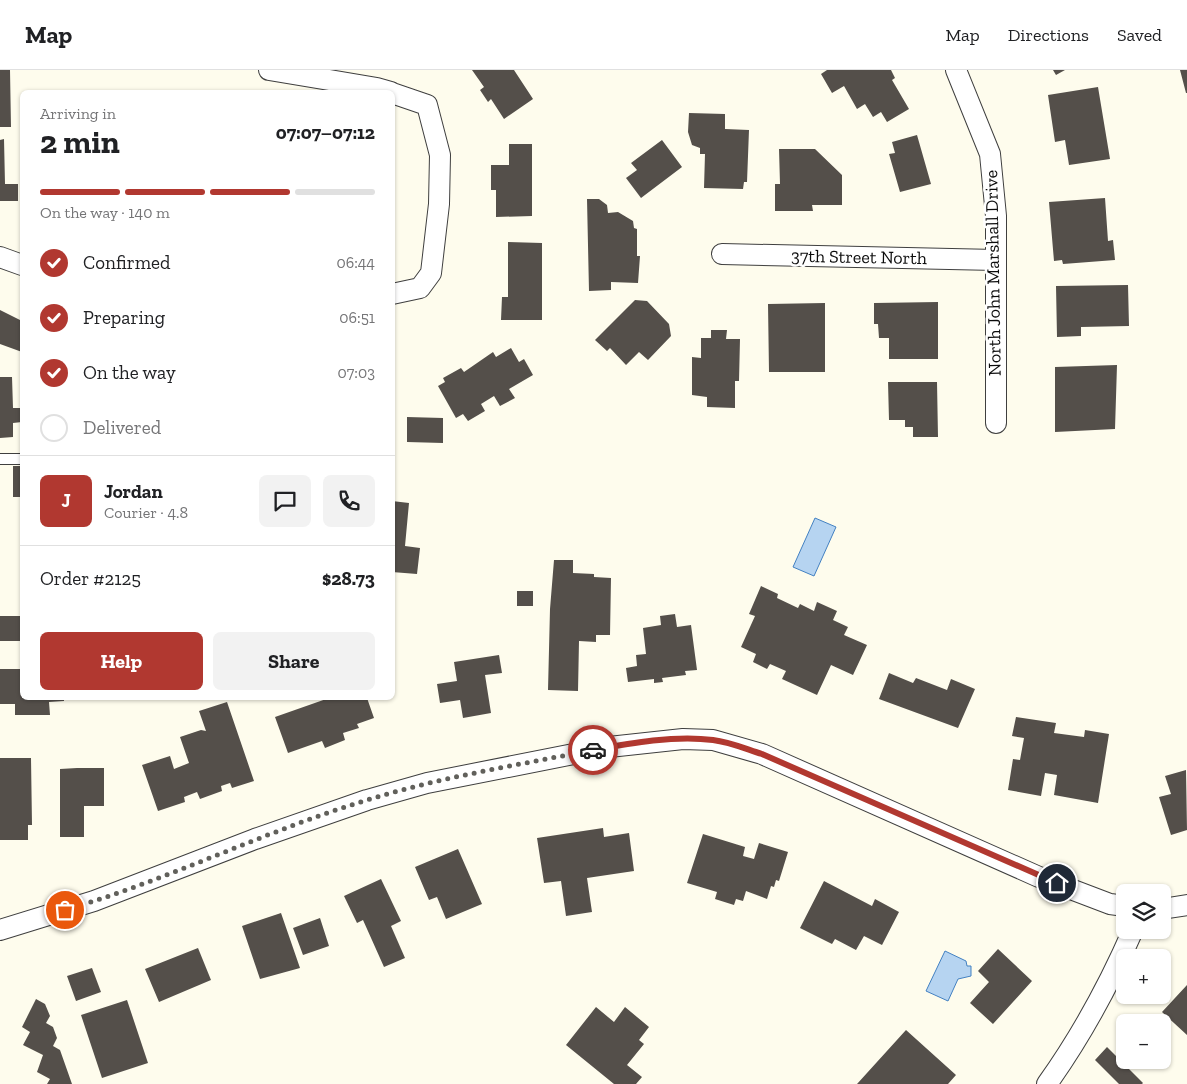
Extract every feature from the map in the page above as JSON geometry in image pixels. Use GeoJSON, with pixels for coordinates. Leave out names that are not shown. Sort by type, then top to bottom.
{"type":"FeatureCollection","features":[{"type":"Feature","properties":{"kind":"street"},"geometry":{"type":"LineString","coordinates":[[269,70],[383,90]]}},
{"type":"Feature","properties":{"kind":"street","name":"North John Marshall Drive"},"geometry":{"type":"LineString","coordinates":[[956,70],[990,154],[996,216],[996,423]]}},
{"type":"Feature","properties":{"kind":"street"},"geometry":{"type":"LineString","coordinates":[[395,94],[427,105],[440,155],[439,204],[431,273],[420,288],[395,293]]}},
{"type":"Feature","properties":{"kind":"street","name":"37th Street North"},"geometry":{"type":"LineString","coordinates":[[722,254],[996,260]]}},
{"type":"Feature","properties":{"kind":"street"},"geometry":{"type":"LineString","coordinates":[[0,256],[20,264]]}},
{"type":"Feature","properties":{"kind":"street"},"geometry":{"type":"LineString","coordinates":[[0,930],[94,901],[255,839],[368,800],[427,783],[600,749],[682,739],[713,740],[762,754],[1039,876],[1116,905]]}},
{"type":"Feature","properties":{"kind":"street"},"geometry":{"type":"LineString","coordinates":[[1171,908],[1187,905]]}},
{"type":"Feature","properties":{"kind":"street"},"geometry":{"type":"LineString","coordinates":[[1047,1084],[1076,1043],[1108,987],[1129,939]]}},
{"type":"Feature","properties":{"kind":"lane"},"geometry":{"type":"LineString","coordinates":[[5,459],[20,460]]}},
{"type":"Feature","properties":{"kind":"water"},"geometry":{"type":"Polygon","coordinates":[[[815,518],[836,527],[814,576],[793,567],[815,518]]]}},
{"type":"Feature","properties":{"kind":"water"},"geometry":{"type":"Polygon","coordinates":[[[945,951],[966,961],[967,966],[971,966],[971,976],[958,979],[948,1001],[926,991],[945,951]]]}},
{"type":"Feature","properties":{"kind":"building"},"geometry":{"type":"Polygon","coordinates":[[[0,70],[10,70],[11,127],[0,127],[0,70]]]}},
{"type":"Feature","properties":{"kind":"building"},"geometry":{"type":"Polygon","coordinates":[[[472,70],[514,70],[533,99],[504,119],[491,99],[488,102],[480,90],[484,87],[472,70]]]}},
{"type":"Feature","properties":{"kind":"building"},"geometry":{"type":"Polygon","coordinates":[[[827,70],[891,70],[895,78],[892,80],[909,109],[887,122],[881,112],[873,117],[865,104],[857,109],[844,86],[832,93],[821,74],[827,70]]]}},
{"type":"Feature","properties":{"kind":"building"},"geometry":{"type":"Polygon","coordinates":[[[1053,70],[1065,70],[1056,75],[1053,70]]]}},
{"type":"Feature","properties":{"kind":"building"},"geometry":{"type":"Polygon","coordinates":[[[1180,70],[1187,70],[1187,93],[1186,93],[1180,70]]]}},
{"type":"Feature","properties":{"kind":"building"},"geometry":{"type":"Polygon","coordinates":[[[1098,87],[1110,159],[1069,165],[1065,140],[1055,142],[1048,95],[1098,87]]]}},
{"type":"Feature","properties":{"kind":"building"},"geometry":{"type":"Polygon","coordinates":[[[689,113],[725,114],[725,129],[749,130],[747,182],[744,182],[743,189],[704,188],[705,154],[700,154],[700,148],[692,145],[688,132],[689,113]]]}},
{"type":"Feature","properties":{"kind":"building"},"geometry":{"type":"Polygon","coordinates":[[[917,135],[931,184],[900,192],[889,154],[895,153],[892,142],[917,135]]]}},
{"type":"Feature","properties":{"kind":"building"},"geometry":{"type":"Polygon","coordinates":[[[4,139],[5,184],[18,184],[18,201],[0,201],[0,140],[4,139]]]}},
{"type":"Feature","properties":{"kind":"building"},"geometry":{"type":"Polygon","coordinates":[[[662,140],[682,167],[641,198],[626,178],[637,170],[631,163],[662,140]]]}},
{"type":"Feature","properties":{"kind":"building"},"geometry":{"type":"Polygon","coordinates":[[[509,144],[532,144],[532,216],[496,217],[496,190],[491,190],[491,165],[509,165],[509,144]]]}},
{"type":"Feature","properties":{"kind":"building"},"geometry":{"type":"Polygon","coordinates":[[[779,149],[815,149],[842,175],[842,205],[812,205],[813,211],[775,211],[775,184],[780,184],[779,149]]]}},
{"type":"Feature","properties":{"kind":"building"},"geometry":{"type":"Polygon","coordinates":[[[1105,198],[1108,241],[1113,240],[1115,260],[1063,264],[1062,260],[1054,261],[1049,202],[1105,198]]]}},
{"type":"Feature","properties":{"kind":"building"},"geometry":{"type":"Polygon","coordinates":[[[587,199],[599,199],[607,205],[608,213],[618,212],[633,221],[634,228],[637,229],[637,256],[640,256],[638,283],[611,282],[611,290],[589,291],[587,199]]]}},
{"type":"Feature","properties":{"kind":"building"},"geometry":{"type":"Polygon","coordinates":[[[508,242],[542,243],[542,320],[501,320],[502,297],[508,297],[508,242]]]}},
{"type":"Feature","properties":{"kind":"building"},"geometry":{"type":"Polygon","coordinates":[[[1128,285],[1129,326],[1081,327],[1081,336],[1057,337],[1056,286],[1128,285]]]}},
{"type":"Feature","properties":{"kind":"building"},"geometry":{"type":"Polygon","coordinates":[[[635,300],[647,301],[669,324],[671,336],[648,360],[639,352],[626,365],[610,348],[607,351],[595,340],[635,300]]]}},
{"type":"Feature","properties":{"kind":"building"},"geometry":{"type":"Polygon","coordinates":[[[938,302],[938,359],[889,359],[889,338],[879,338],[878,324],[874,324],[874,303],[938,302]]]}},
{"type":"Feature","properties":{"kind":"building"},"geometry":{"type":"Polygon","coordinates":[[[825,303],[825,372],[769,372],[768,304],[825,303]]]}},
{"type":"Feature","properties":{"kind":"building"},"geometry":{"type":"Polygon","coordinates":[[[0,310],[20,320],[20,351],[0,344],[0,310]]]}},
{"type":"Feature","properties":{"kind":"building"},"geometry":{"type":"Polygon","coordinates":[[[711,330],[727,330],[726,339],[740,339],[739,381],[735,381],[735,408],[707,407],[707,397],[692,395],[692,357],[701,358],[701,338],[711,338],[711,330]]]}},
{"type":"Feature","properties":{"kind":"building"},"geometry":{"type":"Polygon","coordinates":[[[511,348],[519,362],[524,359],[533,375],[509,389],[515,398],[500,406],[494,396],[481,404],[485,411],[468,421],[463,414],[456,418],[438,386],[445,382],[443,378],[461,368],[464,372],[493,352],[496,357],[511,348]]]}},
{"type":"Feature","properties":{"kind":"building"},"geometry":{"type":"Polygon","coordinates":[[[1117,365],[1115,429],[1055,432],[1055,367],[1117,365]]]}},
{"type":"Feature","properties":{"kind":"building"},"geometry":{"type":"Polygon","coordinates":[[[0,377],[12,377],[13,408],[20,408],[20,422],[13,423],[13,437],[0,438],[0,377]]]}},
{"type":"Feature","properties":{"kind":"building"},"geometry":{"type":"Polygon","coordinates":[[[888,382],[937,382],[938,437],[913,437],[913,427],[905,427],[905,420],[889,420],[888,382]]]}},
{"type":"Feature","properties":{"kind":"building"},"geometry":{"type":"Polygon","coordinates":[[[407,417],[443,418],[443,443],[407,442],[407,417]]]}},
{"type":"Feature","properties":{"kind":"building"},"geometry":{"type":"Polygon","coordinates":[[[13,466],[20,466],[20,497],[13,497],[13,466]]]}},
{"type":"Feature","properties":{"kind":"building"},"geometry":{"type":"Polygon","coordinates":[[[395,501],[409,503],[405,546],[420,548],[417,574],[395,572],[395,501]]]}},
{"type":"Feature","properties":{"kind":"building"},"geometry":{"type":"Polygon","coordinates":[[[554,560],[573,560],[573,573],[594,574],[594,577],[611,578],[610,635],[596,635],[596,642],[579,641],[578,691],[548,690],[550,609],[554,560]]]}},
{"type":"Feature","properties":{"kind":"building"},"geometry":{"type":"Polygon","coordinates":[[[761,586],[778,594],[777,598],[798,608],[800,604],[814,611],[817,602],[837,611],[833,620],[848,627],[844,635],[867,645],[853,675],[831,665],[817,695],[782,679],[786,671],[770,664],[767,669],[753,662],[756,654],[741,647],[755,616],[749,614],[761,586]]]}},
{"type":"Feature","properties":{"kind":"building"},"geometry":{"type":"Polygon","coordinates":[[[517,591],[533,591],[533,606],[517,606],[517,591]]]}},
{"type":"Feature","properties":{"kind":"building"},"geometry":{"type":"Polygon","coordinates":[[[675,614],[677,627],[691,625],[697,670],[685,671],[686,675],[662,678],[663,682],[654,683],[654,679],[628,682],[626,668],[637,666],[636,655],[646,654],[643,628],[661,625],[660,616],[675,614]]]}},
{"type":"Feature","properties":{"kind":"building"},"geometry":{"type":"Polygon","coordinates":[[[0,616],[20,616],[20,641],[0,641],[0,616]]]}},
{"type":"Feature","properties":{"kind":"building"},"geometry":{"type":"Polygon","coordinates":[[[499,655],[502,673],[485,675],[491,713],[463,718],[460,700],[440,703],[437,684],[457,681],[454,662],[499,655]]]}},
{"type":"Feature","properties":{"kind":"building"},"geometry":{"type":"Polygon","coordinates":[[[0,669],[20,669],[20,700],[64,700],[49,702],[50,715],[15,715],[15,704],[0,704],[0,669]]]}},
{"type":"Feature","properties":{"kind":"building"},"geometry":{"type":"Polygon","coordinates":[[[889,673],[913,683],[916,678],[947,690],[951,679],[975,689],[958,728],[879,699],[889,673]]]}},
{"type":"Feature","properties":{"kind":"building"},"geometry":{"type":"Polygon","coordinates":[[[323,700],[368,700],[374,718],[357,724],[359,728],[343,733],[345,740],[325,748],[322,741],[288,753],[275,717],[323,700]]]}},
{"type":"Feature","properties":{"kind":"building"},"geometry":{"type":"Polygon","coordinates":[[[227,702],[254,781],[232,788],[230,783],[221,786],[222,791],[200,799],[197,792],[184,797],[185,802],[158,811],[142,765],[170,756],[174,769],[189,763],[180,737],[201,730],[206,731],[199,711],[227,702]]]}},
{"type":"Feature","properties":{"kind":"building"},"geometry":{"type":"Polygon","coordinates":[[[1016,717],[1056,723],[1054,733],[1084,737],[1085,730],[1109,734],[1098,803],[1054,795],[1057,775],[1045,773],[1041,796],[1008,790],[1013,759],[1020,760],[1024,738],[1012,736],[1016,717]]]}},
{"type":"Feature","properties":{"kind":"building"},"geometry":{"type":"Polygon","coordinates":[[[0,758],[31,758],[32,825],[28,825],[28,840],[0,840],[0,758]]]}},
{"type":"Feature","properties":{"kind":"building"},"geometry":{"type":"Polygon","coordinates":[[[104,768],[104,806],[84,806],[84,837],[60,837],[60,769],[104,768]]]}},
{"type":"Feature","properties":{"kind":"building"},"geometry":{"type":"Polygon","coordinates":[[[1186,770],[1187,830],[1171,835],[1159,797],[1171,794],[1165,776],[1186,770]]]}},
{"type":"Feature","properties":{"kind":"building"},"geometry":{"type":"Polygon","coordinates":[[[603,828],[604,837],[629,833],[634,871],[587,878],[592,912],[566,916],[561,881],[544,883],[537,838],[603,828]]]}},
{"type":"Feature","properties":{"kind":"building"},"geometry":{"type":"Polygon","coordinates":[[[703,834],[745,847],[743,856],[754,859],[759,843],[788,852],[779,881],[776,880],[774,887],[771,886],[767,899],[746,891],[743,901],[736,899],[734,905],[715,899],[717,892],[687,883],[703,834]]]}},
{"type":"Feature","properties":{"kind":"building"},"geometry":{"type":"Polygon","coordinates":[[[458,849],[482,904],[446,919],[437,897],[429,900],[415,867],[458,849]]]}},
{"type":"Feature","properties":{"kind":"building"},"geometry":{"type":"Polygon","coordinates":[[[381,879],[401,921],[391,926],[405,958],[384,967],[363,920],[357,923],[344,896],[381,879]]]}},
{"type":"Feature","properties":{"kind":"building"},"geometry":{"type":"Polygon","coordinates":[[[824,881],[872,906],[875,899],[899,912],[882,945],[864,936],[856,950],[835,939],[832,944],[800,928],[824,881]]]}},
{"type":"Feature","properties":{"kind":"building"},"geometry":{"type":"Polygon","coordinates":[[[281,913],[300,968],[260,979],[242,926],[281,913]]]}},
{"type":"Feature","properties":{"kind":"building"},"geometry":{"type":"Polygon","coordinates":[[[320,918],[329,946],[303,955],[293,928],[320,918]]]}},
{"type":"Feature","properties":{"kind":"building"},"geometry":{"type":"Polygon","coordinates":[[[198,948],[211,980],[159,1002],[145,969],[198,948]]]}},
{"type":"Feature","properties":{"kind":"building"},"geometry":{"type":"Polygon","coordinates":[[[998,949],[1032,981],[993,1024],[970,1003],[989,982],[978,971],[998,949]]]}},
{"type":"Feature","properties":{"kind":"building"},"geometry":{"type":"Polygon","coordinates":[[[92,968],[101,992],[76,1001],[67,976],[92,968]]]}},
{"type":"Feature","properties":{"kind":"building"},"geometry":{"type":"Polygon","coordinates":[[[1187,985],[1187,1035],[1171,1020],[1171,1014],[1162,1012],[1187,985]]]}},
{"type":"Feature","properties":{"kind":"building"},"geometry":{"type":"Polygon","coordinates":[[[36,999],[45,1004],[50,1016],[46,1023],[53,1027],[57,1038],[53,1046],[60,1050],[72,1084],[47,1084],[50,1079],[37,1072],[43,1055],[23,1045],[30,1032],[22,1027],[36,999]]]}},
{"type":"Feature","properties":{"kind":"building"},"geometry":{"type":"Polygon","coordinates":[[[127,1000],[148,1063],[102,1078],[81,1015],[127,1000]]]}},
{"type":"Feature","properties":{"kind":"building"},"geometry":{"type":"Polygon","coordinates":[[[596,1007],[614,1022],[625,1007],[649,1027],[639,1040],[644,1044],[627,1065],[642,1077],[636,1084],[614,1084],[566,1045],[596,1007]]]}},
{"type":"Feature","properties":{"kind":"building"},"geometry":{"type":"Polygon","coordinates":[[[906,1030],[956,1075],[948,1084],[857,1084],[906,1030]]]}},
{"type":"Feature","properties":{"kind":"building"},"geometry":{"type":"Polygon","coordinates":[[[1107,1047],[1116,1056],[1116,1069],[1129,1069],[1143,1083],[1119,1084],[1095,1060],[1107,1047]]]}},
{"type":"Feature","properties":{"kind":"way so far"},"geometry":{"type":"LineString","coordinates":[[65,910],[205,860],[320,815],[368,800],[427,783],[593,750]]}},
{"type":"Feature","properties":{"kind":"route"},"geometry":{"type":"LineString","coordinates":[[593,750],[682,739],[713,740],[734,745],[762,754],[1057,883]]}}]}
